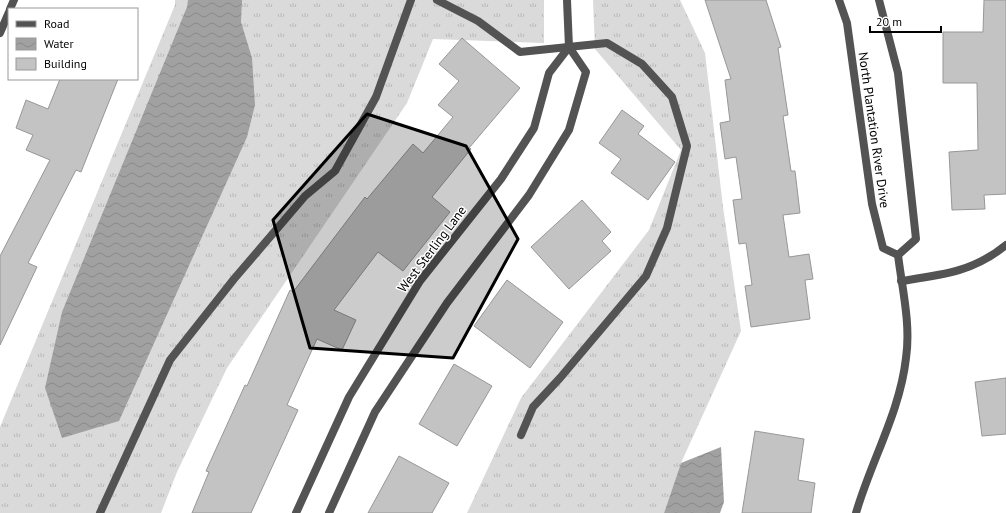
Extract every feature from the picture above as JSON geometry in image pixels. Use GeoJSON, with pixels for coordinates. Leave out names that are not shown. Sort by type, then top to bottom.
{"type":"FeatureCollection","features":[{"type":"Feature","properties":{"kind":"street"},"geometry":{"type":"LineString","coordinates":[[100,513],[170,360],[234,279],[305,196],[335,171],[376,97],[411,0]]}},
{"type":"Feature","properties":{"kind":"street"},"geometry":{"type":"LineString","coordinates":[[437,0],[478,20],[520,52],[607,43],[642,64],[672,97],[687,146],[667,228],[646,276],[560,378],[533,407],[521,435]]}},
{"type":"Feature","properties":{"kind":"street"},"geometry":{"type":"LineString","coordinates":[[329,513],[375,412],[447,302],[529,195],[569,130],[586,72],[569,47],[567,0]]}},
{"type":"Feature","properties":{"kind":"street","name":"North Plantation River Drive"},"geometry":{"type":"LineString","coordinates":[[839,0],[847,23],[872,204],[883,248],[898,255]]}},
{"type":"Feature","properties":{"kind":"street"},"geometry":{"type":"LineString","coordinates":[[856,513],[862,491],[894,410],[902,384],[907,356],[907,329],[898,255],[916,239],[898,73],[879,0]]}},
{"type":"Feature","properties":{"kind":"street"},"geometry":{"type":"LineString","coordinates":[[0,33],[8,14]]}},
{"type":"Feature","properties":{"kind":"street","name":"West Sterling Lane"},"geometry":{"type":"LineString","coordinates":[[296,513],[349,397],[420,281],[501,179],[534,128],[549,73],[569,47]]}},
{"type":"Feature","properties":{"kind":"street"},"geometry":{"type":"LineString","coordinates":[[901,280],[947,274],[973,266],[1006,245]]}},
{"type":"Feature","properties":{"kind":"highlighted area"},"geometry":{"type":"Polygon","coordinates":[[[367,114],[466,146],[518,239],[453,358],[310,348],[273,220],[367,114]]]}},
{"type":"Feature","properties":{"kind":"green space"},"geometry":{"type":"Polygon","coordinates":[[[175,0],[544,0],[544,43],[433,39],[407,103],[227,368],[177,472],[161,513],[0,513],[0,427],[175,5],[175,0]]]}},
{"type":"Feature","properties":{"kind":"green space"},"geometry":{"type":"Polygon","coordinates":[[[593,0],[680,0],[705,53],[723,207],[741,331],[681,463],[664,513],[467,513],[521,398],[649,230],[681,150],[595,49],[593,0]]]}},
{"type":"Feature","properties":{"kind":"water"},"geometry":{"type":"Polygon","coordinates":[[[188,0],[242,0],[241,22],[252,58],[255,105],[247,137],[119,421],[62,438],[45,388],[62,312],[187,7],[188,0]]]}},
{"type":"Feature","properties":{"kind":"water"},"geometry":{"type":"Polygon","coordinates":[[[721,447],[724,502],[720,513],[664,513],[681,463],[721,447]]]}},
{"type":"Feature","properties":{"kind":"building"},"geometry":{"type":"Polygon","coordinates":[[[705,0],[766,0],[781,47],[778,48],[788,115],[783,116],[791,171],[795,171],[800,213],[783,215],[789,257],[809,254],[813,279],[805,280],[810,319],[751,327],[745,286],[752,285],[746,243],[739,244],[733,200],[742,199],[736,157],[725,159],[720,123],[730,121],[725,80],[731,79],[705,0]]]}},
{"type":"Feature","properties":{"kind":"building"},"geometry":{"type":"Polygon","coordinates":[[[984,0],[1006,0],[1006,194],[984,195],[985,209],[952,210],[949,152],[978,150],[977,83],[943,83],[943,32],[983,32],[984,0]]]}},
{"type":"Feature","properties":{"kind":"building"},"geometry":{"type":"Polygon","coordinates":[[[462,38],[520,88],[469,148],[471,149],[432,197],[450,212],[403,271],[378,252],[334,310],[356,320],[342,350],[317,339],[287,405],[298,410],[251,513],[192,513],[209,472],[206,471],[245,385],[247,386],[290,290],[293,292],[365,197],[367,199],[413,144],[423,153],[453,117],[438,105],[459,81],[439,64],[462,38]]]}},
{"type":"Feature","properties":{"kind":"building"},"geometry":{"type":"Polygon","coordinates":[[[60,80],[118,80],[81,172],[76,170],[28,263],[37,267],[0,345],[0,256],[50,160],[26,150],[33,135],[16,128],[26,100],[48,109],[60,80]]]}},
{"type":"Feature","properties":{"kind":"building"},"geometry":{"type":"Polygon","coordinates":[[[622,110],[644,126],[638,134],[675,162],[648,200],[611,173],[621,159],[599,143],[622,110]]]}},
{"type":"Feature","properties":{"kind":"building"},"geometry":{"type":"Polygon","coordinates":[[[582,200],[611,232],[602,241],[611,251],[569,289],[531,247],[582,200]]]}},
{"type":"Feature","properties":{"kind":"building"},"geometry":{"type":"Polygon","coordinates":[[[507,280],[563,322],[530,368],[474,326],[507,280]]]}},
{"type":"Feature","properties":{"kind":"building"},"geometry":{"type":"Polygon","coordinates":[[[454,364],[492,386],[457,446],[419,424],[454,364]]]}},
{"type":"Feature","properties":{"kind":"building"},"geometry":{"type":"Polygon","coordinates":[[[1006,378],[1006,434],[982,436],[975,382],[1006,378]]]}},
{"type":"Feature","properties":{"kind":"building"},"geometry":{"type":"Polygon","coordinates":[[[755,431],[804,439],[798,480],[815,483],[811,513],[742,513],[755,431]]]}},
{"type":"Feature","properties":{"kind":"building"},"geometry":{"type":"Polygon","coordinates":[[[399,456],[449,483],[432,513],[368,513],[399,456]]]}}]}
